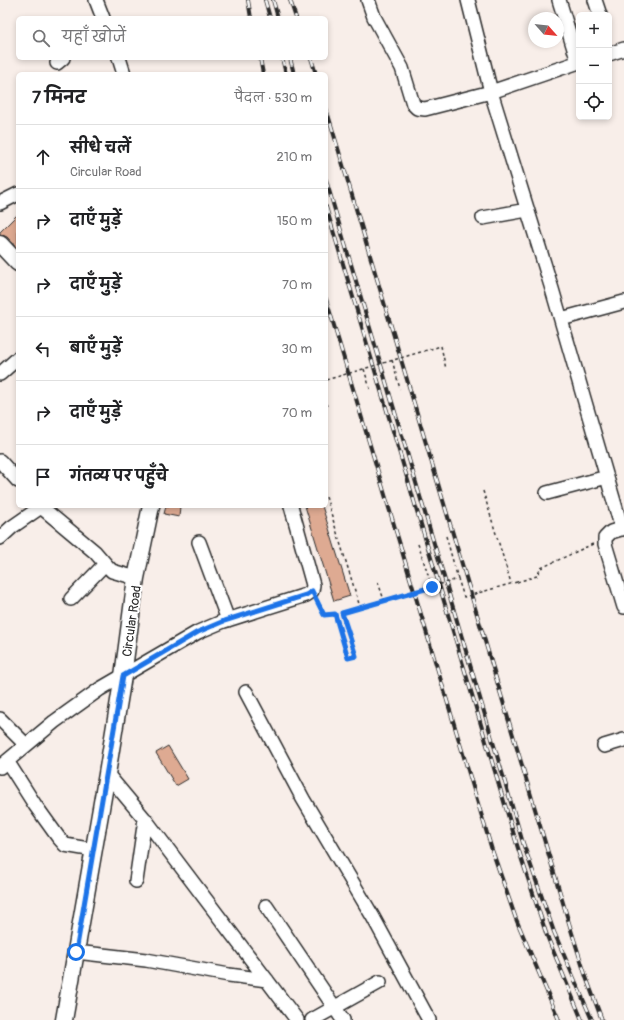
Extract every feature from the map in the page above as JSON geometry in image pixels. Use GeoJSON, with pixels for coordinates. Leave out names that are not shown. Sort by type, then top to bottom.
{"type":"FeatureCollection","features":[{"type":"Feature","properties":{"kind":"main road"},"geometry":{"type":"LineString","coordinates":[[0,244],[16,261]]}},
{"type":"Feature","properties":{"kind":"main road","name":"Circular Road"},"geometry":{"type":"LineString","coordinates":[[64,1020],[123,676],[136,578],[151,508]]}},
{"type":"Feature","properties":{"kind":"street"},"geometry":{"type":"LineString","coordinates":[[96,0],[102,16]]}},
{"type":"Feature","properties":{"kind":"street"},"geometry":{"type":"LineString","coordinates":[[368,0],[374,17],[397,58],[413,104],[417,108],[425,109],[491,92],[576,63]]}},
{"type":"Feature","properties":{"kind":"street"},"geometry":{"type":"LineString","coordinates":[[468,0],[491,92],[561,319],[623,528],[611,532],[606,538],[605,544],[624,607]]}},
{"type":"Feature","properties":{"kind":"street"},"geometry":{"type":"LineString","coordinates":[[559,0],[576,53]]}},
{"type":"Feature","properties":{"kind":"street"},"geometry":{"type":"LineString","coordinates":[[595,0],[599,12]]}},
{"type":"Feature","properties":{"kind":"street"},"geometry":{"type":"LineString","coordinates":[[120,60],[123,72]]}},
{"type":"Feature","properties":{"kind":"street"},"geometry":{"type":"LineString","coordinates":[[0,203],[16,195]]}},
{"type":"Feature","properties":{"kind":"street"},"geometry":{"type":"LineString","coordinates":[[484,218],[527,210]]}},
{"type":"Feature","properties":{"kind":"street"},"geometry":{"type":"LineString","coordinates":[[561,319],[624,302]]}},
{"type":"Feature","properties":{"kind":"street"},"geometry":{"type":"LineString","coordinates":[[0,374],[16,360]]}},
{"type":"Feature","properties":{"kind":"street"},"geometry":{"type":"LineString","coordinates":[[0,461],[16,479]]}},
{"type":"Feature","properties":{"kind":"street"},"geometry":{"type":"LineString","coordinates":[[546,493],[607,477]]}},
{"type":"Feature","properties":{"kind":"street"},"geometry":{"type":"LineString","coordinates":[[2,533],[38,508]]}},
{"type":"Feature","properties":{"kind":"street"},"geometry":{"type":"LineString","coordinates":[[43,508],[95,552],[112,571],[136,578]]}},
{"type":"Feature","properties":{"kind":"street"},"geometry":{"type":"LineString","coordinates":[[94,850],[65,845],[4,764],[77,704],[100,688],[198,632],[228,620],[306,595],[312,591],[313,585],[292,508]]}},
{"type":"Feature","properties":{"kind":"street"},"geometry":{"type":"LineString","coordinates":[[199,542],[228,620]]}},
{"type":"Feature","properties":{"kind":"street"},"geometry":{"type":"LineString","coordinates":[[71,599],[105,564]]}},
{"type":"Feature","properties":{"kind":"street"},"geometry":{"type":"LineString","coordinates":[[246,692],[303,799],[373,917],[429,1020]]}},
{"type":"Feature","properties":{"kind":"street"},"geometry":{"type":"LineString","coordinates":[[0,719],[26,745]]}},
{"type":"Feature","properties":{"kind":"street"},"geometry":{"type":"LineString","coordinates":[[604,746],[624,740]]}},
{"type":"Feature","properties":{"kind":"street"},"geometry":{"type":"LineString","coordinates":[[107,774],[145,819],[297,1020]]}},
{"type":"Feature","properties":{"kind":"street"},"geometry":{"type":"LineString","coordinates":[[136,881],[145,819]]}},
{"type":"Feature","properties":{"kind":"street"},"geometry":{"type":"LineString","coordinates":[[266,906],[343,1020]]}},
{"type":"Feature","properties":{"kind":"street"},"geometry":{"type":"LineString","coordinates":[[76,952],[146,960],[229,975],[267,980]]}},
{"type":"Feature","properties":{"kind":"street"},"geometry":{"type":"LineString","coordinates":[[312,1020],[380,982]]}},
{"type":"Feature","properties":{"kind":"path"},"geometry":{"type":"LineString","coordinates":[[328,379],[440,346],[446,369]]}},
{"type":"Feature","properties":{"kind":"path"},"geometry":{"type":"LineString","coordinates":[[392,360],[400,389]]}},
{"type":"Feature","properties":{"kind":"path"},"geometry":{"type":"LineString","coordinates":[[364,369],[371,392]]}},
{"type":"Feature","properties":{"kind":"path"},"geometry":{"type":"LineString","coordinates":[[483,492],[511,583]]}},
{"type":"Feature","properties":{"kind":"path"},"geometry":{"type":"LineString","coordinates":[[328,504],[360,608]]}},
{"type":"Feature","properties":{"kind":"path"},"geometry":{"type":"LineString","coordinates":[[446,536],[464,597],[537,576],[541,568],[606,538]]}},
{"type":"Feature","properties":{"kind":"path"},"geometry":{"type":"LineString","coordinates":[[418,544],[432,587]]}},
{"type":"Feature","properties":{"kind":"path"},"geometry":{"type":"LineString","coordinates":[[312,591],[324,615],[335,614],[348,658],[356,656],[342,613],[458,579]]}},
{"type":"Feature","properties":{"kind":"path"},"geometry":{"type":"LineString","coordinates":[[378,582],[384,600]]}},
{"type":"Feature","properties":{"kind":"building"},"geometry":{"type":"Polygon","coordinates":[[[16,216],[16,247],[7,237],[0,234],[0,232],[16,216]]]}},
{"type":"Feature","properties":{"kind":"building"},"geometry":{"type":"Polygon","coordinates":[[[166,508],[180,508],[179,517],[164,514],[166,508]]]}},
{"type":"Feature","properties":{"kind":"building"},"geometry":{"type":"Polygon","coordinates":[[[306,508],[323,508],[350,596],[334,601],[306,508]]]}},
{"type":"Feature","properties":{"kind":"building"},"geometry":{"type":"Polygon","coordinates":[[[168,746],[188,779],[176,786],[156,753],[168,746]]]}},
{"type":"Feature","properties":{"kind":"railway"},"geometry":{"type":"LineString","coordinates":[[248,0],[251,16]]}},
{"type":"Feature","properties":{"kind":"railway"},"geometry":{"type":"LineString","coordinates":[[265,0],[269,16]]}},
{"type":"Feature","properties":{"kind":"railway"},"geometry":{"type":"LineString","coordinates":[[273,0],[277,16]]}},
{"type":"Feature","properties":{"kind":"railway"},"geometry":{"type":"LineString","coordinates":[[290,0],[295,16]]}},
{"type":"Feature","properties":{"kind":"railway"},"geometry":{"type":"LineString","coordinates":[[260,60],[263,72]]}},
{"type":"Feature","properties":{"kind":"railway"},"geometry":{"type":"LineString","coordinates":[[282,60],[286,72]]}},
{"type":"Feature","properties":{"kind":"railway"},"geometry":{"type":"LineString","coordinates":[[290,60],[294,72]]}},
{"type":"Feature","properties":{"kind":"railway"},"geometry":{"type":"LineString","coordinates":[[312,60],[315,72]]}},
{"type":"Feature","properties":{"kind":"railway"},"geometry":{"type":"LineString","coordinates":[[328,115],[572,933],[602,1020]]}},
{"type":"Feature","properties":{"kind":"railway"},"geometry":{"type":"LineString","coordinates":[[328,187],[523,843],[554,932],[592,1020]]}},
{"type":"Feature","properties":{"kind":"railway"},"geometry":{"type":"LineString","coordinates":[[328,214],[517,845],[547,936],[582,1020]]}},
{"type":"Feature","properties":{"kind":"railway"},"geometry":{"type":"LineString","coordinates":[[328,306],[492,850],[516,919],[559,1020]]}},
{"type":"Feature","properties":{"kind":"route"},"geometry":{"type":"LineString","coordinates":[[76,952],[123,676],[198,632],[224,621],[306,595],[312,591],[324,615],[335,614],[348,658],[356,656],[342,613],[432,587]]}}]}
